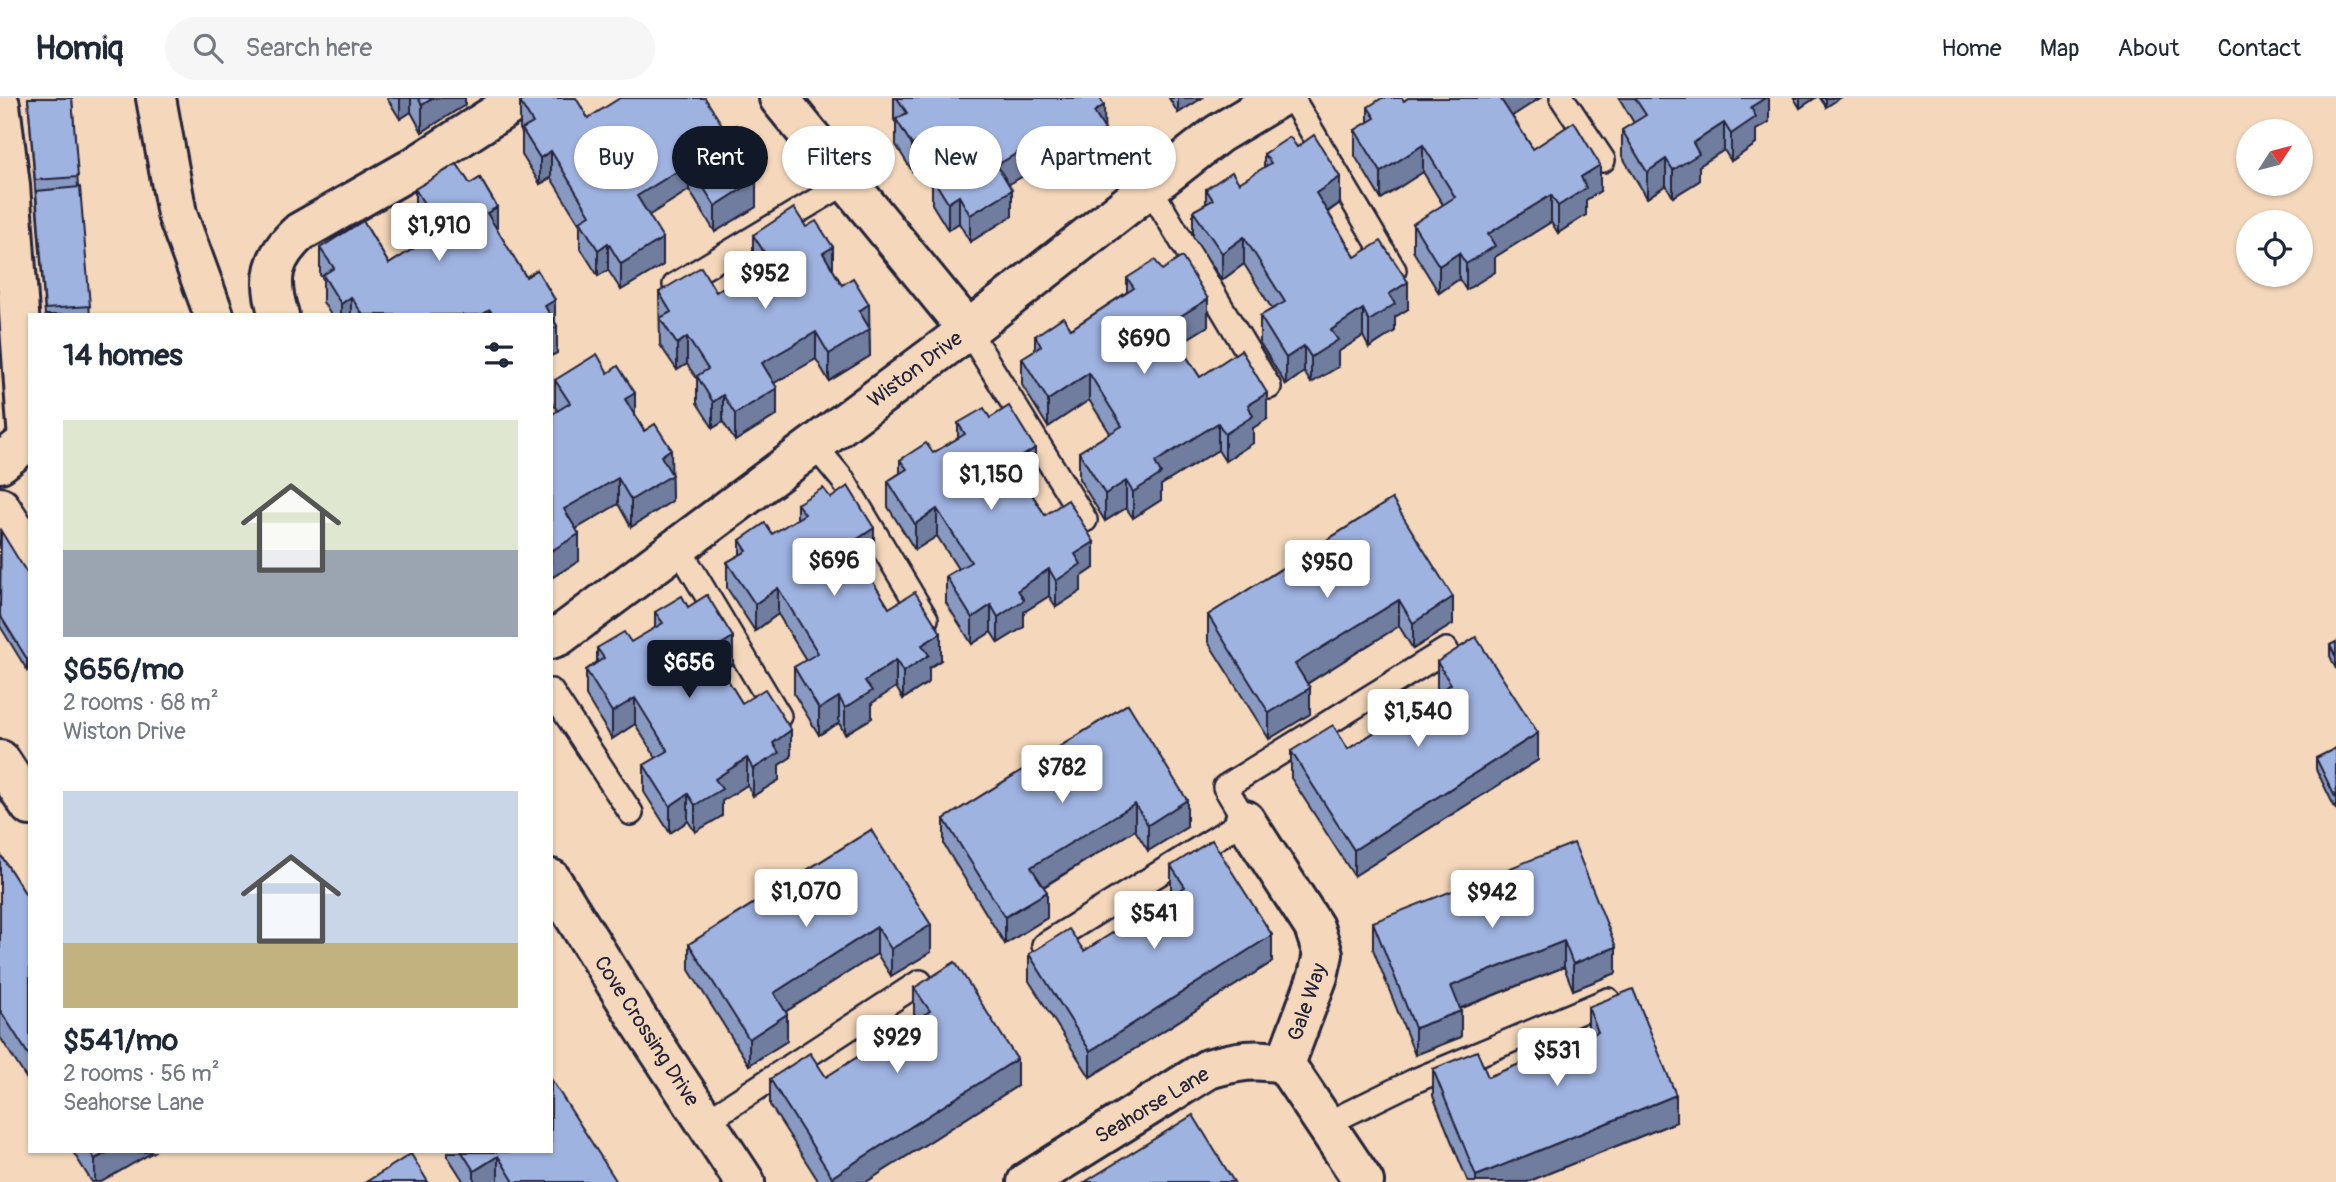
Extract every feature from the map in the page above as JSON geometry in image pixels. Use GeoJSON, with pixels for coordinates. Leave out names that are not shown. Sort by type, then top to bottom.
{"type":"FeatureCollection","features":[{"type":"Feature","properties":{"kind":"street"},"geometry":{"type":"LineString","coordinates":[[156,98],[177,214],[213,313]]}},
{"type":"Feature","properties":{"kind":"street"},"geometry":{"type":"LineString","coordinates":[[278,313],[273,298],[272,276],[287,243],[300,232],[411,169],[521,98]]}},
{"type":"Feature","properties":{"kind":"street"},"geometry":{"type":"LineString","coordinates":[[779,98],[802,126]]}},
{"type":"Feature","properties":{"kind":"street","name":"Wiston Drive"},"geometry":{"type":"LineString","coordinates":[[1176,167],[1218,134],[1278,98]]}},
{"type":"Feature","properties":{"kind":"street"},"geometry":{"type":"LineString","coordinates":[[0,106],[10,185],[28,442],[0,464]]}},
{"type":"Feature","properties":{"kind":"street"},"geometry":{"type":"LineString","coordinates":[[853,189],[968,330]]}},
{"type":"Feature","properties":{"kind":"street","name":"Wiston Drive"},"geometry":{"type":"LineString","coordinates":[[553,638],[968,330],[1149,189]]}},
{"type":"Feature","properties":{"kind":"street"},"geometry":{"type":"LineString","coordinates":[[0,507],[28,551]]}},
{"type":"Feature","properties":{"kind":"street"},"geometry":{"type":"LineString","coordinates":[[0,760],[28,803]]}},
{"type":"Feature","properties":{"kind":"street","name":"Gale Way"},"geometry":{"type":"LineString","coordinates":[[1245,820],[1314,926],[1324,954],[1286,1064],[1364,1182]]}},
{"type":"Feature","properties":{"kind":"street","name":"Cove Crossing Drive"},"geometry":{"type":"LineString","coordinates":[[553,882],[745,1182]]}},
{"type":"Feature","properties":{"kind":"street","name":"Seahorse Lane"},"geometry":{"type":"LineString","coordinates":[[1027,1182],[1208,1069],[1240,1060],[1265,1059],[1286,1064]]}},
{"type":"Feature","properties":{"kind":"lane"},"geometry":{"type":"LineString","coordinates":[[1292,98],[1406,290]]}},
{"type":"Feature","properties":{"kind":"lane"},"geometry":{"type":"LineString","coordinates":[[1562,98],[1603,160]]}},
{"type":"Feature","properties":{"kind":"lane"},"geometry":{"type":"LineString","coordinates":[[665,290],[835,189]]}},
{"type":"Feature","properties":{"kind":"lane"},"geometry":{"type":"LineString","coordinates":[[1151,189],[1269,387]]}},
{"type":"Feature","properties":{"kind":"lane"},"geometry":{"type":"LineString","coordinates":[[968,330],[1085,520]]}},
{"type":"Feature","properties":{"kind":"lane"},"geometry":{"type":"LineString","coordinates":[[814,445],[843,480],[933,631]]}},
{"type":"Feature","properties":{"kind":"lane"},"geometry":{"type":"LineString","coordinates":[[678,547],[780,718]]}},
{"type":"Feature","properties":{"kind":"lane"},"geometry":{"type":"LineString","coordinates":[[1036,950],[1245,820],[1225,787],[1446,650]]}},
{"type":"Feature","properties":{"kind":"lane"},"geometry":{"type":"LineString","coordinates":[[553,694],[631,813]]}},
{"type":"Feature","properties":{"kind":"lane"},"geometry":{"type":"LineString","coordinates":[[705,1122],[920,982]]}},
{"type":"Feature","properties":{"kind":"lane"},"geometry":{"type":"LineString","coordinates":[[1326,1124],[1414,1081],[1608,1000]]}},
{"type":"Feature","properties":{"kind":"building"},"geometry":{"type":"Polygon","coordinates":[[[28,98],[72,98],[78,177],[35,180],[28,98]]]}},
{"type":"Feature","properties":{"kind":"building"},"geometry":{"type":"Polygon","coordinates":[[[418,98],[433,98],[422,105],[418,98]]]}},
{"type":"Feature","properties":{"kind":"building"},"geometry":{"type":"Polygon","coordinates":[[[526,98],[576,98],[588,118],[620,98],[705,98],[723,126],[672,126],[672,174],[658,183],[658,126],[574,126],[574,189],[551,151],[540,158],[522,129],[533,123],[520,102],[526,98]]]}},
{"type":"Feature","properties":{"kind":"building"},"geometry":{"type":"Polygon","coordinates":[[[897,98],[1100,98],[1104,105],[1094,112],[1103,126],[1016,126],[1016,154],[1002,162],[1002,126],[909,126],[909,140],[896,119],[907,113],[897,98]]]}},
{"type":"Feature","properties":{"kind":"building"},"geometry":{"type":"Polygon","coordinates":[[[1382,98],[1402,98],[1404,101],[1408,98],[1500,98],[1533,149],[1574,122],[1600,165],[1581,177],[1586,188],[1558,206],[1551,195],[1488,234],[1495,246],[1466,264],[1459,253],[1439,266],[1413,224],[1455,197],[1423,145],[1381,172],[1355,130],[1375,118],[1368,107],[1382,98]]]}},
{"type":"Feature","properties":{"kind":"building"},"geometry":{"type":"Polygon","coordinates":[[[1635,98],[1765,98],[1751,107],[1756,117],[1731,134],[1724,123],[1693,143],[1699,154],[1673,170],[1666,159],[1647,172],[1622,130],[1646,115],[1635,98]]]}},
{"type":"Feature","properties":{"kind":"building"},"geometry":{"type":"Polygon","coordinates":[[[1314,135],[1340,177],[1316,193],[1355,257],[1381,241],[1408,282],[1389,294],[1395,304],[1369,321],[1363,309],[1331,330],[1338,340],[1311,357],[1304,346],[1286,358],[1260,316],[1285,302],[1244,237],[1222,253],[1193,211],[1213,200],[1206,189],[1232,172],[1239,183],[1271,163],[1264,154],[1290,137],[1297,147],[1314,135]]]}},
{"type":"Feature","properties":{"kind":"building"},"geometry":{"type":"Polygon","coordinates":[[[457,164],[470,184],[480,178],[497,207],[487,213],[526,277],[537,270],[555,300],[545,306],[549,313],[492,313],[490,310],[485,313],[362,313],[351,297],[341,304],[323,275],[334,268],[320,248],[363,221],[389,264],[441,231],[415,189],[457,164]]]}},
{"type":"Feature","properties":{"kind":"building"},"geometry":{"type":"Polygon","coordinates":[[[1002,173],[1012,190],[970,215],[959,196],[948,203],[939,189],[1002,189],[1002,173]]]}},
{"type":"Feature","properties":{"kind":"building"},"geometry":{"type":"Polygon","coordinates":[[[80,187],[90,306],[45,309],[36,191],[80,187]]]}},
{"type":"Feature","properties":{"kind":"building"},"geometry":{"type":"Polygon","coordinates":[[[574,189],[648,189],[637,196],[663,238],[621,264],[608,243],[598,250],[580,221],[590,215],[574,189]]]}},
{"type":"Feature","properties":{"kind":"building"},"geometry":{"type":"Polygon","coordinates":[[[704,189],[742,189],[715,206],[704,189]]]}},
{"type":"Feature","properties":{"kind":"building"},"geometry":{"type":"Polygon","coordinates":[[[794,208],[806,227],[816,221],[833,247],[823,253],[842,285],[853,278],[869,304],[859,311],[870,329],[829,354],[816,332],[762,363],[777,388],[735,414],[723,395],[713,402],[697,376],[708,369],[687,337],[677,344],[660,318],[671,312],[659,292],[701,267],[716,292],[768,258],[753,235],[794,208]]]}},
{"type":"Feature","properties":{"kind":"building"},"geometry":{"type":"Polygon","coordinates":[[[1182,257],[1208,299],[1166,325],[1200,377],[1241,350],[1267,393],[1248,405],[1253,416],[1225,434],[1218,423],[1155,462],[1161,474],[1133,492],[1126,481],[1105,494],[1079,452],[1122,426],[1089,373],[1048,400],[1022,358],[1041,346],[1035,336],[1063,317],[1071,329],[1134,288],[1127,278],[1155,260],[1162,270],[1182,257]]]}},
{"type":"Feature","properties":{"kind":"building"},"geometry":{"type":"Polygon","coordinates":[[[597,354],[608,373],[618,366],[635,393],[625,399],[644,431],[655,424],[671,449],[661,456],[672,475],[631,500],[618,478],[564,509],[579,534],[553,550],[553,414],[570,403],[555,380],[597,354]]]}},
{"type":"Feature","properties":{"kind":"building"},"geometry":{"type":"Polygon","coordinates":[[[1009,406],[1035,448],[1012,463],[1045,515],[1068,500],[1094,542],[1075,554],[1081,564],[1056,581],[1049,569],[1018,590],[1024,600],[998,617],[991,605],[972,618],[946,576],[971,562],[937,509],[915,524],[888,481],[907,469],[900,460],[926,443],[933,453],[965,434],[958,423],[984,408],[990,418],[1009,406]]]}},
{"type":"Feature","properties":{"kind":"building"},"geometry":{"type":"Polygon","coordinates":[[[848,486],[874,528],[850,544],[889,608],[915,592],[941,633],[922,645],[929,655],[903,672],[896,660],[865,681],[872,691],[845,708],[839,697],[819,709],[794,667],[818,653],[778,588],[755,604],[727,562],[747,551],[740,540],[765,523],[772,534],[805,514],[797,504],[823,488],[831,498],[848,486]]]}},
{"type":"Feature","properties":{"kind":"building"},"geometry":{"type":"Polygon","coordinates":[[[1392,499],[1453,597],[1413,623],[1399,600],[1295,664],[1310,688],[1269,713],[1208,615],[1392,499]]]}},
{"type":"Feature","properties":{"kind":"building"},"geometry":{"type":"Polygon","coordinates":[[[1,531],[28,575],[27,659],[0,615],[1,531]]]}},
{"type":"Feature","properties":{"kind":"building"},"geometry":{"type":"Polygon","coordinates":[[[707,595],[733,637],[710,651],[742,703],[765,689],[791,730],[773,743],[779,753],[753,769],[747,758],[715,779],[722,789],[695,805],[688,794],[670,806],[644,765],[668,751],[635,698],[612,712],[586,670],[604,658],[597,648],[624,632],[631,642],[663,623],[655,612],[682,596],[688,607],[707,595]]]}},
{"type":"Feature","properties":{"kind":"building"},"geometry":{"type":"Polygon","coordinates":[[[1476,637],[1538,733],[1354,850],[1291,751],[1333,725],[1348,749],[1451,684],[1437,662],[1476,637]]]}},
{"type":"Feature","properties":{"kind":"building"},"geometry":{"type":"Polygon","coordinates":[[[2336,642],[2336,658],[2330,645],[2336,642]]]}},
{"type":"Feature","properties":{"kind":"building"},"geometry":{"type":"Polygon","coordinates":[[[1128,704],[1187,800],[1148,825],[1135,804],[1031,867],[1047,892],[1005,917],[944,819],[1128,704]]]}},
{"type":"Feature","properties":{"kind":"building"},"geometry":{"type":"Polygon","coordinates":[[[2336,748],[2336,799],[2316,758],[2336,748]]]}},
{"type":"Feature","properties":{"kind":"building"},"geometry":{"type":"Polygon","coordinates":[[[871,830],[931,925],[891,949],[877,927],[774,993],[787,1014],[749,1039],[689,944],[871,830]]]}},
{"type":"Feature","properties":{"kind":"building"},"geometry":{"type":"Polygon","coordinates":[[[1212,840],[1272,935],[1090,1051],[1029,954],[1069,929],[1084,951],[1185,887],[1171,866],[1212,840]]]}},
{"type":"Feature","properties":{"kind":"building"},"geometry":{"type":"Polygon","coordinates":[[[1574,843],[1616,947],[1573,964],[1564,941],[1451,986],[1461,1011],[1415,1028],[1373,922],[1574,843]]]}},
{"type":"Feature","properties":{"kind":"building"},"geometry":{"type":"Polygon","coordinates":[[[0,854],[28,898],[28,1054],[0,1010],[0,854]]]}},
{"type":"Feature","properties":{"kind":"building"},"geometry":{"type":"Polygon","coordinates":[[[955,962],[1017,1059],[832,1177],[770,1079],[810,1053],[826,1077],[930,1011],[914,988],[955,962]]]}},
{"type":"Feature","properties":{"kind":"building"},"geometry":{"type":"Polygon","coordinates":[[[1633,989],[1676,1095],[1476,1176],[1433,1069],[1477,1051],[1488,1077],[1598,1032],[1588,1007],[1633,989]]]}},
{"type":"Feature","properties":{"kind":"building"},"geometry":{"type":"Polygon","coordinates":[[[553,1082],[617,1182],[514,1182],[498,1156],[474,1171],[463,1153],[553,1153],[553,1082]]]}},
{"type":"Feature","properties":{"kind":"building"},"geometry":{"type":"Polygon","coordinates":[[[1193,1115],[1234,1182],[1085,1182],[1193,1115]]]}},
{"type":"Feature","properties":{"kind":"building"},"geometry":{"type":"Polygon","coordinates":[[[91,1153],[106,1153],[95,1159],[91,1153]]]}},
{"type":"Feature","properties":{"kind":"building"},"geometry":{"type":"Polygon","coordinates":[[[411,1154],[428,1182],[366,1182],[411,1154]]]}}]}
